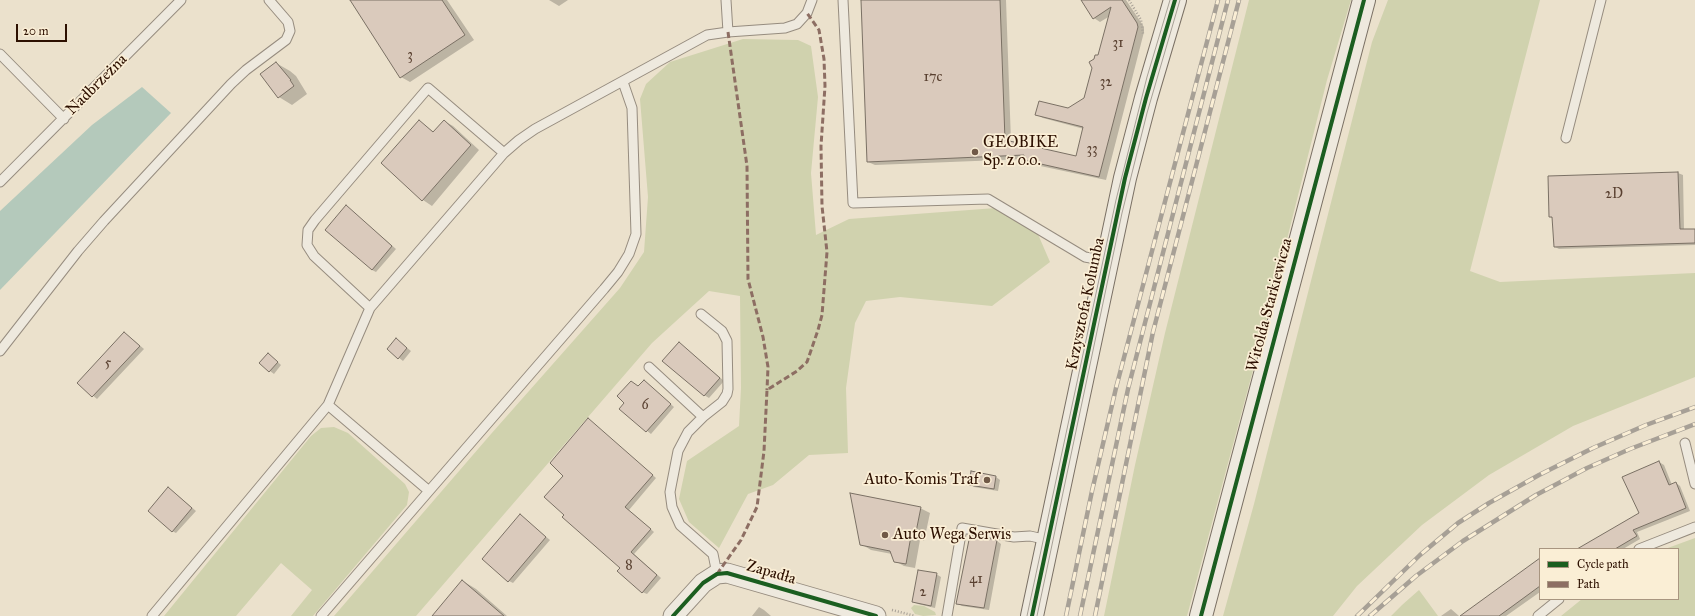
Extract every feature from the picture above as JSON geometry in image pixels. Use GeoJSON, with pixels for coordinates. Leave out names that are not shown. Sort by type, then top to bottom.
{"type":"FeatureCollection","features":[{"type":"Feature","properties":{"kind":"street","name":"Witolda Starkiewicza"},"geometry":{"type":"LineString","coordinates":[[1200,616],[1364,0]]}},
{"type":"Feature","properties":{"kind":"street","name":"Krzysztofa Kolumba"},"geometry":{"type":"LineString","coordinates":[[1032,616],[1107,261],[1139,123],[1170,1]]}},
{"type":"Feature","properties":{"kind":"street"},"geometry":{"type":"LineString","coordinates":[[673,616],[703,583],[717,574]]}},
{"type":"Feature","properties":{"kind":"street","name":"Zapadła"},"geometry":{"type":"LineString","coordinates":[[717,574],[734,574],[876,616]]}},
{"type":"Feature","properties":{"kind":"lane","name":"Nadbrzeżna"},"geometry":{"type":"LineString","coordinates":[[0,182],[181,0]]}},
{"type":"Feature","properties":{"kind":"lane"},"geometry":{"type":"LineString","coordinates":[[0,351],[78,251],[104,221],[231,84],[246,70],[286,40],[290,31],[288,22],[269,0]]}},
{"type":"Feature","properties":{"kind":"lane"},"geometry":{"type":"LineString","coordinates":[[726,0],[728,32]]}},
{"type":"Feature","properties":{"kind":"lane"},"geometry":{"type":"LineString","coordinates":[[152,616],[328,405],[370,308],[504,153],[535,129],[623,82],[696,40],[707,35],[785,28],[797,24],[807,14],[812,0]]}},
{"type":"Feature","properties":{"kind":"lane"},"geometry":{"type":"LineString","coordinates":[[843,0],[853,203],[988,199],[1085,257],[1107,261]]}},
{"type":"Feature","properties":{"kind":"lane"},"geometry":{"type":"LineString","coordinates":[[1566,138],[1601,0]]}},
{"type":"Feature","properties":{"kind":"lane","name":"Nadbrzeżna"},"geometry":{"type":"LineString","coordinates":[[0,54],[64,119]]}},
{"type":"Feature","properties":{"kind":"lane"},"geometry":{"type":"LineString","coordinates":[[321,616],[604,289],[618,272],[629,254],[636,234],[632,108],[623,82]]}},
{"type":"Feature","properties":{"kind":"lane"},"geometry":{"type":"LineString","coordinates":[[370,308],[314,256],[307,245],[308,230],[428,88],[504,153]]}},
{"type":"Feature","properties":{"kind":"lane"},"geometry":{"type":"LineString","coordinates":[[701,314],[722,331],[727,342],[728,389],[722,402],[703,417],[688,432],[678,451],[670,492],[672,507],[680,525],[713,554],[717,574]]}},
{"type":"Feature","properties":{"kind":"lane"},"geometry":{"type":"LineString","coordinates":[[648,366],[703,417]]}},
{"type":"Feature","properties":{"kind":"lane"},"geometry":{"type":"LineString","coordinates":[[328,405],[429,491]]}},
{"type":"Feature","properties":{"kind":"lane"},"geometry":{"type":"LineString","coordinates":[[1685,443],[1695,484]]}},
{"type":"Feature","properties":{"kind":"lane"},"geometry":{"type":"LineString","coordinates":[[1641,548],[1695,527]]}},
{"type":"Feature","properties":{"kind":"lane"},"geometry":{"type":"LineString","coordinates":[[947,616],[962,528],[1014,537],[1030,536],[1048,540]]}},
{"type":"Feature","properties":{"kind":"lane"},"geometry":{"type":"LineString","coordinates":[[1538,616],[1557,600]]}},
{"type":"Feature","properties":{"kind":"green space"},"geometry":{"type":"Polygon","coordinates":[[[1249,0],[1351,0],[1327,80],[1271,303],[1187,616],[1104,616],[1135,465],[1165,333],[1249,0]]]}},
{"type":"Feature","properties":{"kind":"green space"},"geometry":{"type":"Polygon","coordinates":[[[1388,0],[1540,0],[1470,271],[1500,282],[1695,273],[1695,377],[1573,426],[1489,475],[1422,525],[1357,586],[1333,616],[1223,616],[1254,504],[1372,42],[1388,0]]]}},
{"type":"Feature","properties":{"kind":"green space"},"geometry":{"type":"Polygon","coordinates":[[[743,39],[798,40],[811,46],[818,97],[811,173],[816,235],[849,219],[996,208],[1037,232],[1050,262],[992,306],[900,297],[866,301],[855,323],[846,388],[848,453],[809,455],[773,485],[748,494],[719,548],[689,522],[679,499],[687,461],[739,426],[741,388],[740,296],[709,291],[652,343],[416,616],[334,616],[491,434],[620,288],[644,252],[648,197],[640,99],[646,84],[670,62],[743,39]]]}},
{"type":"Feature","properties":{"kind":"green space"},"geometry":{"type":"Polygon","coordinates":[[[334,427],[348,433],[405,484],[409,492],[407,505],[313,616],[291,616],[312,590],[281,563],[236,616],[164,616],[311,436],[321,428],[334,427]]]}},
{"type":"Feature","properties":{"kind":"green space"},"geometry":{"type":"Polygon","coordinates":[[[1695,538],[1695,616],[1561,616],[1581,600],[1679,600],[1679,548],[1668,548],[1695,538]]]}},
{"type":"Feature","properties":{"kind":"green space"},"geometry":{"type":"Polygon","coordinates":[[[1419,590],[1438,616],[1391,616],[1402,605],[1419,590]]]}},
{"type":"Feature","properties":{"kind":"green space"},"geometry":{"type":"Polygon","coordinates":[[[914,605],[924,606],[935,612],[936,615],[923,616],[915,614],[911,608],[914,605]]]}},
{"type":"Feature","properties":{"kind":"shaded area"},"geometry":{"type":"Polygon","coordinates":[[[142,87],[171,113],[0,290],[0,211],[92,125],[142,87]]]}},
{"type":"Feature","properties":{"kind":"building"},"geometry":{"type":"Polygon","coordinates":[[[350,0],[442,0],[465,35],[400,78],[350,0]]]}},
{"type":"Feature","properties":{"kind":"building"},"geometry":{"type":"Polygon","coordinates":[[[861,0],[1000,0],[1005,140],[1076,156],[1083,127],[1035,115],[1039,101],[1068,108],[1084,98],[1092,68],[1089,62],[1094,59],[1095,55],[1098,55],[1111,7],[1093,19],[1081,0],[1122,0],[1138,27],[1099,177],[1023,160],[1024,155],[867,162],[861,0]]]}},
{"type":"Feature","properties":{"kind":"building"},"geometry":{"type":"Polygon","coordinates":[[[276,62],[294,86],[278,98],[260,74],[276,62]]]}},
{"type":"Feature","properties":{"kind":"building"},"geometry":{"type":"Polygon","coordinates":[[[419,120],[433,132],[444,120],[471,145],[422,201],[381,163],[419,120]]]}},
{"type":"Feature","properties":{"kind":"building"},"geometry":{"type":"Polygon","coordinates":[[[1678,172],[1680,229],[1695,229],[1695,243],[1554,247],[1552,217],[1549,217],[1548,176],[1678,172]]]}},
{"type":"Feature","properties":{"kind":"building"},"geometry":{"type":"Polygon","coordinates":[[[346,205],[392,246],[372,270],[325,230],[346,205]]]}},
{"type":"Feature","properties":{"kind":"building"},"geometry":{"type":"Polygon","coordinates":[[[124,332],[140,346],[92,397],[77,383],[124,332]]]}},
{"type":"Feature","properties":{"kind":"building"},"geometry":{"type":"Polygon","coordinates":[[[396,338],[407,348],[398,359],[387,349],[396,338]]]}},
{"type":"Feature","properties":{"kind":"building"},"geometry":{"type":"Polygon","coordinates":[[[679,342],[720,378],[704,396],[662,361],[679,342]]]}},
{"type":"Feature","properties":{"kind":"building"},"geometry":{"type":"Polygon","coordinates":[[[268,353],[278,362],[269,372],[259,363],[268,353]]]}},
{"type":"Feature","properties":{"kind":"building"},"geometry":{"type":"Polygon","coordinates":[[[644,380],[671,404],[646,432],[619,409],[624,403],[617,396],[631,381],[638,386],[644,380]]]}},
{"type":"Feature","properties":{"kind":"building"},"geometry":{"type":"Polygon","coordinates":[[[588,418],[653,475],[625,507],[651,529],[631,552],[657,575],[642,593],[617,571],[620,568],[562,517],[564,515],[544,497],[563,476],[550,463],[588,418]]]}},
{"type":"Feature","properties":{"kind":"building"},"geometry":{"type":"Polygon","coordinates":[[[1659,461],[1669,485],[1676,482],[1686,508],[1633,530],[1637,536],[1617,548],[1579,548],[1639,513],[1622,477],[1659,461]]]}},
{"type":"Feature","properties":{"kind":"building"},"geometry":{"type":"Polygon","coordinates":[[[971,471],[996,476],[994,489],[969,485],[971,471]]]}},
{"type":"Feature","properties":{"kind":"building"},"geometry":{"type":"Polygon","coordinates":[[[168,487],[192,508],[172,532],[148,511],[168,487]]]}},
{"type":"Feature","properties":{"kind":"building","name":"Auto Wega Serwis"},"geometry":{"type":"Polygon","coordinates":[[[850,493],[921,507],[915,537],[911,536],[906,564],[894,562],[890,551],[860,545],[850,493]]]}},
{"type":"Feature","properties":{"kind":"building"},"geometry":{"type":"Polygon","coordinates":[[[520,514],[546,537],[508,582],[482,559],[520,514]]]}},
{"type":"Feature","properties":{"kind":"building"},"geometry":{"type":"Polygon","coordinates":[[[970,535],[997,540],[984,608],[956,604],[970,535]]]}},
{"type":"Feature","properties":{"kind":"building"},"geometry":{"type":"Polygon","coordinates":[[[1539,559],[1539,587],[1499,616],[1460,616],[1539,559]]]}},
{"type":"Feature","properties":{"kind":"building"},"geometry":{"type":"Polygon","coordinates":[[[918,570],[937,573],[931,606],[912,602],[918,570]]]}},
{"type":"Feature","properties":{"kind":"building"},"geometry":{"type":"Polygon","coordinates":[[[462,580],[504,616],[432,616],[462,580]]]}},
{"type":"Feature","properties":{"kind":"tram line"},"geometry":{"type":"LineString","coordinates":[[1027,616],[1116,200],[1147,77],[1170,0]]}},
{"type":"Feature","properties":{"kind":"tram line"},"geometry":{"type":"LineString","coordinates":[[1037,616],[1122,213],[1147,113],[1180,0]]}},
{"type":"Feature","properties":{"kind":"railway"},"geometry":{"type":"LineString","coordinates":[[1066,616],[1092,491],[1116,388],[1218,0]]}},
{"type":"Feature","properties":{"kind":"railway"},"geometry":{"type":"LineString","coordinates":[[1080,616],[1128,389],[1228,0]]}},
{"type":"Feature","properties":{"kind":"railway"},"geometry":{"type":"LineString","coordinates":[[1095,616],[1153,332],[1239,0]]}},
{"type":"Feature","properties":{"kind":"railway"},"geometry":{"type":"LineString","coordinates":[[1357,616],[1420,555],[1458,523],[1489,503],[1539,475],[1593,448],[1646,425],[1695,407]]}},
{"type":"Feature","properties":{"kind":"railway"},"geometry":{"type":"LineString","coordinates":[[1370,616],[1416,576],[1463,541],[1536,495],[1587,468],[1630,449],[1695,424]]}},
{"type":"Feature","properties":{"kind":"marked path"},"geometry":{"type":"LineString","coordinates":[[717,574],[741,540],[757,507],[764,451],[767,390],[797,371],[807,362],[822,315],[827,252],[822,206],[821,146],[825,86],[824,59],[819,30],[807,13]]}},
{"type":"Feature","properties":{"kind":"marked path"},"geometry":{"type":"LineString","coordinates":[[728,32],[747,166],[748,279],[763,337],[768,367],[767,390]]}},
{"type":"Feature","properties":{"kind":"cycle path"},"geometry":{"type":"LineString","coordinates":[[1032,616],[1125,178],[1146,98],[1175,0]]}},
{"type":"Feature","properties":{"kind":"cycle path"},"geometry":{"type":"LineString","coordinates":[[1201,616],[1364,0]]}},
{"type":"Feature","properties":{"kind":"cycle path"},"geometry":{"type":"LineString","coordinates":[[673,616],[703,583],[717,574],[727,573],[876,616]]}},
{"type":"Feature","properties":{"kind":"place","name":"GEOBIKE Sp. z o.o."},"geometry":{"type":"Point","coordinates":[975,152]}},
{"type":"Feature","properties":{"kind":"place","name":"Auto-Komis Traf"},"geometry":{"type":"Point","coordinates":[987,480]}},
{"type":"Feature","properties":{"kind":"place","name":"Auto Wega Serwis"},"geometry":{"type":"Point","coordinates":[885,535]}}]}
